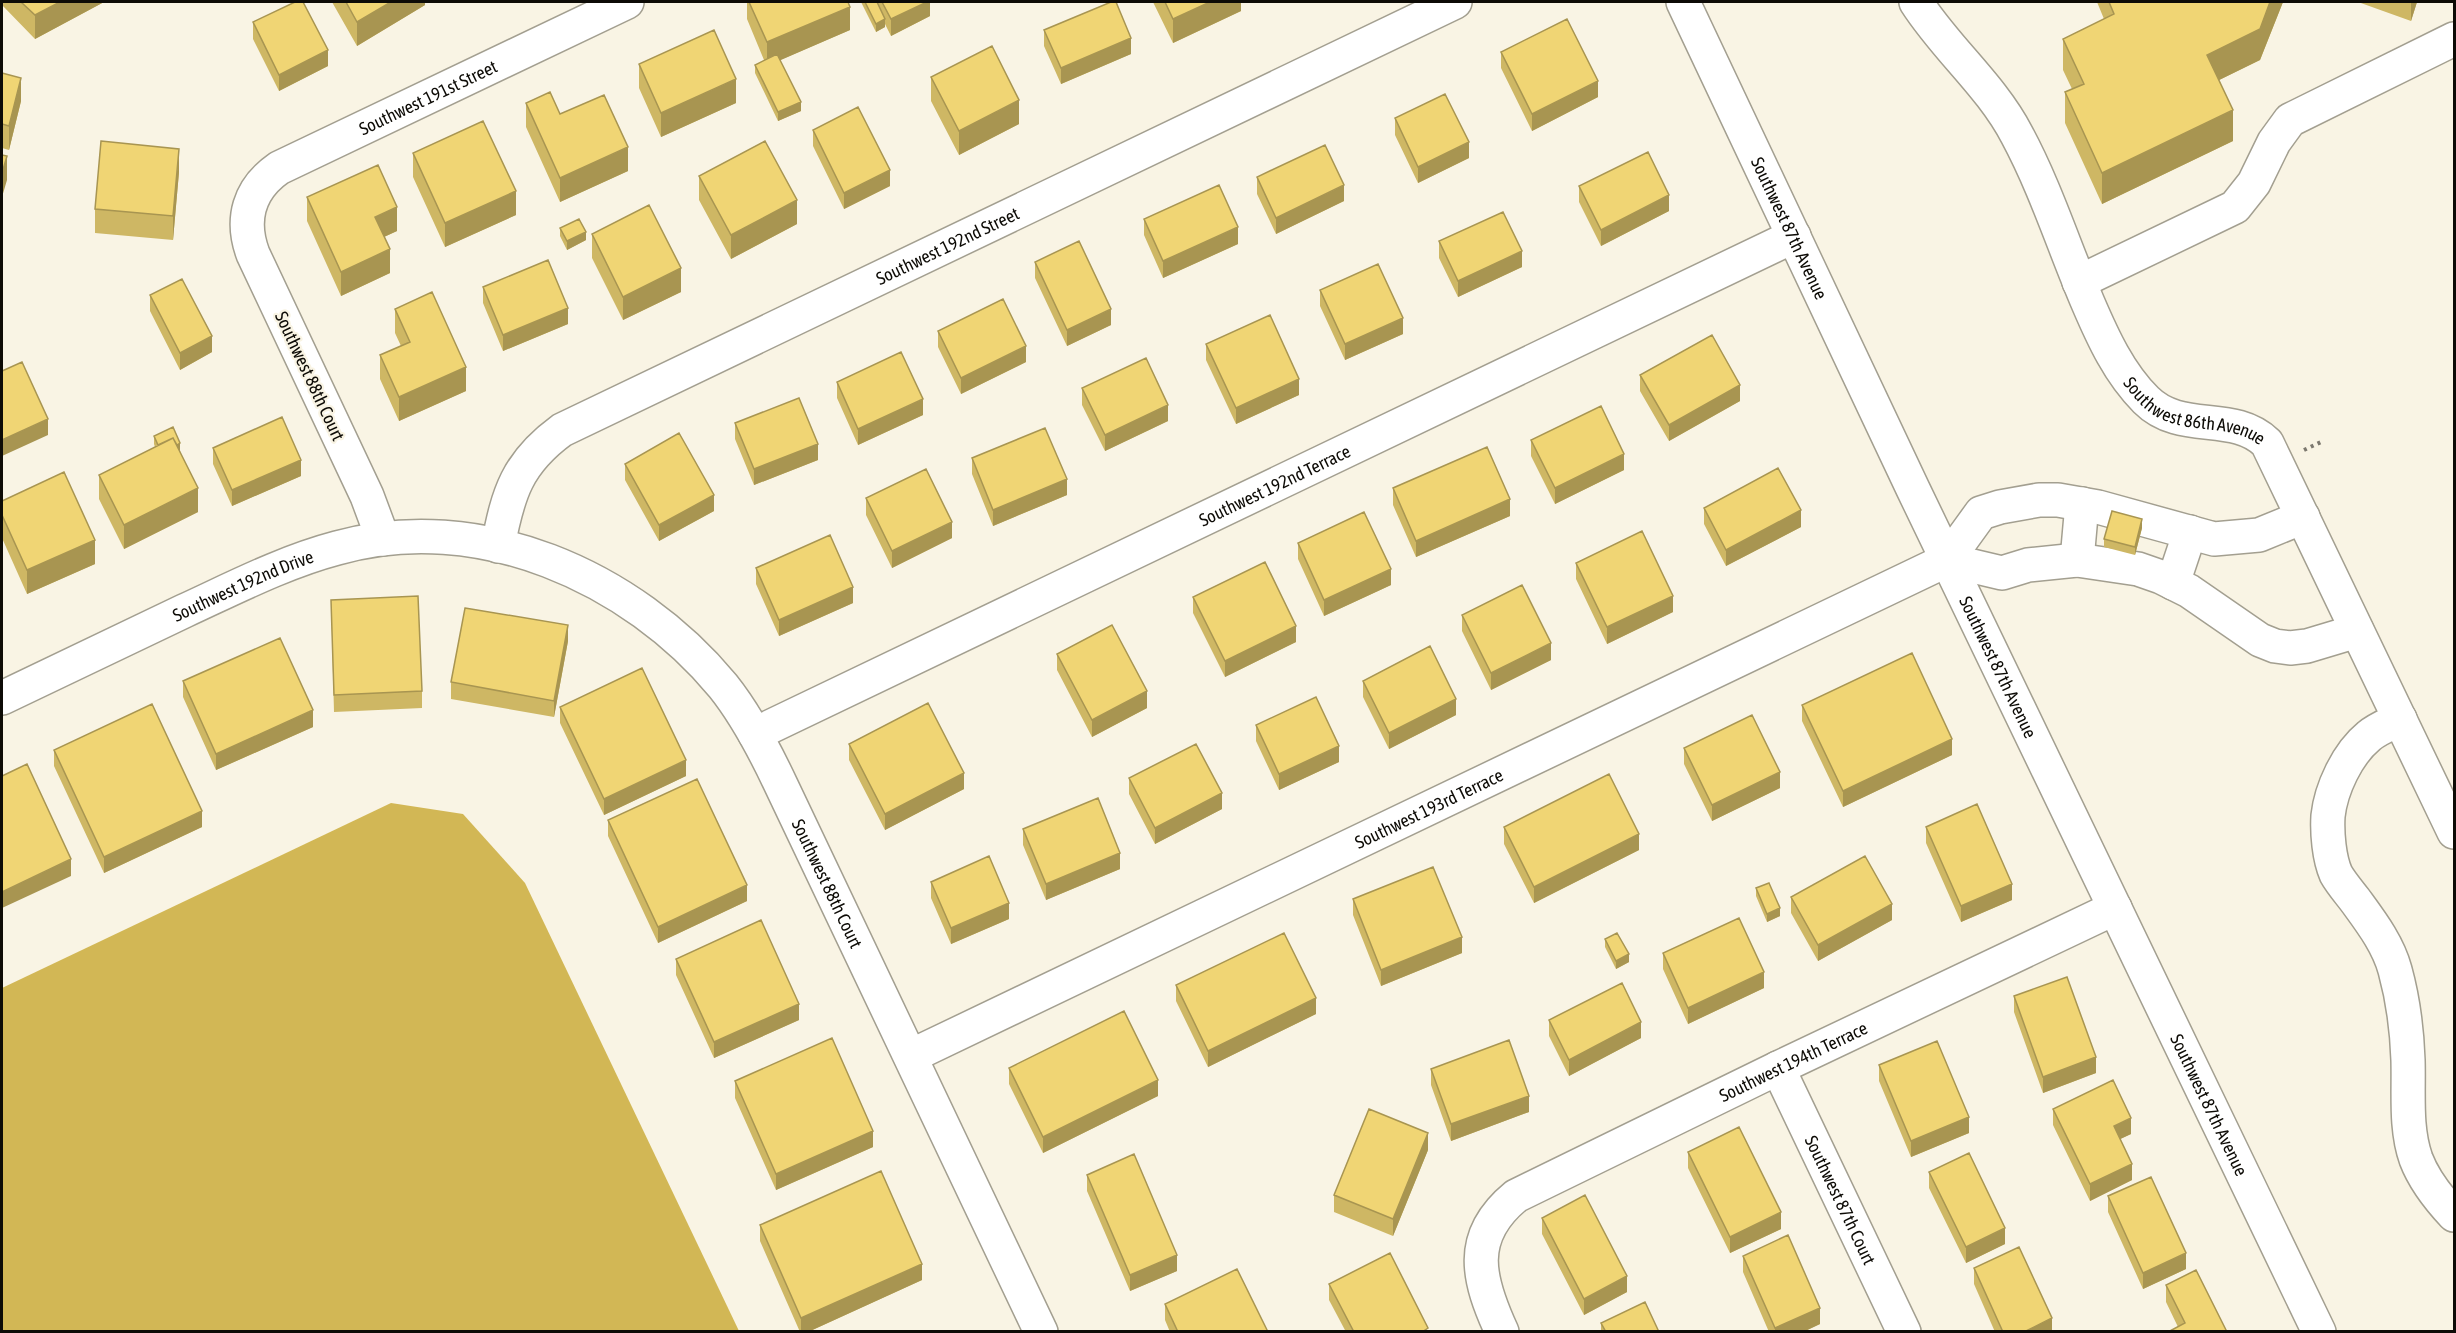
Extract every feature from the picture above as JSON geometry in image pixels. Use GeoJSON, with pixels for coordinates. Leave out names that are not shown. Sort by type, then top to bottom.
{"type":"FeatureCollection","features":[{"type":"Feature","properties":{"kind":"street","name":"Southwest 191st Street"},"geometry":{"type":"LineString","coordinates":[[247,211],[257,188],[266,177],[279,168],[627,2]]}},
{"type":"Feature","properties":{"kind":"street","name":"Southwest 192nd Street"},"geometry":{"type":"LineString","coordinates":[[498,546],[506,505],[520,473],[546,442],[562,430],[1455,2]]}},
{"type":"Feature","properties":{"kind":"street","name":"Southwest 87th Avenue"},"geometry":{"type":"LineString","coordinates":[[1683,2],[1947,560],[2319,1332]]}},
{"type":"Feature","properties":{"kind":"street","name":"Southwest 86th Avenue"},"geometry":{"type":"LineString","coordinates":[[1916,2],[1947,45],[1996,100],[2008,118],[2032,164],[2108,348],[2141,395],[2165,414],[2179,419],[2229,424],[2260,436],[2267,443],[2454,832]]}},
{"type":"Feature","properties":{"kind":"street"},"geometry":{"type":"LineString","coordinates":[[2079,282],[2235,207],[2254,183],[2274,142],[2290,120],[2454,39]]}},
{"type":"Feature","properties":{"kind":"street","name":"Southwest 88th Court"},"geometry":{"type":"LineString","coordinates":[[247,211],[246,231],[253,254],[367,496],[383,539]]}},
{"type":"Feature","properties":{"kind":"street","name":"Southwest 192nd Terrace"},"geometry":{"type":"LineString","coordinates":[[754,734],[1794,236]]}},
{"type":"Feature","properties":{"kind":"street"},"geometry":{"type":"LineString","coordinates":[[2303,517],[2259,536],[2214,539],[2082,504],[2039,500],[1981,513],[1947,560],[2002,573],[2028,565],[2077,560],[2138,569],[2189,591],[2260,640],[2275,646],[2290,648],[2307,646],[2357,631]]}},
{"type":"Feature","properties":{"kind":"street"},"geometry":{"type":"LineString","coordinates":[[2077,560],[2082,504]]}},
{"type":"Feature","properties":{"kind":"street"},"geometry":{"type":"LineString","coordinates":[[2173,584],[2190,532]]}},
{"type":"Feature","properties":{"kind":"street","name":"Southwest 192nd Drive"},"geometry":{"type":"LineString","coordinates":[[2,696],[282,566],[339,547],[383,539],[428,537],[460,539],[498,546]]}},
{"type":"Feature","properties":{"kind":"street","name":"Southwest 88th Court"},"geometry":{"type":"LineString","coordinates":[[498,546],[526,553],[584,575],[620,595],[680,642],[723,686],[754,734],[781,785],[1041,1332]]}},
{"type":"Feature","properties":{"kind":"street","name":"Southwest 193rd Terrace"},"geometry":{"type":"LineString","coordinates":[[911,1056],[1947,560]]}},
{"type":"Feature","properties":{"kind":"street"},"geometry":{"type":"LineString","coordinates":[[2400,719],[2370,735],[2358,747],[2338,782],[2331,801],[2328,817],[2329,835],[2337,874],[2374,927],[2393,963],[2400,990],[2408,1056],[2411,1142],[2422,1172],[2433,1190],[2454,1215]]}},
{"type":"Feature","properties":{"kind":"street","name":"Southwest 194th Terrace"},"geometry":{"type":"LineString","coordinates":[[1502,1332],[1485,1292],[1481,1247],[1486,1233],[1503,1207],[1532,1187],[2115,908]]}},
{"type":"Feature","properties":{"kind":"street","name":"Southwest 87th Court"},"geometry":{"type":"LineString","coordinates":[[1778,1068],[1904,1332]]}},
{"type":"Feature","properties":{"kind":"path"},"geometry":{"type":"LineString","coordinates":[[2303,450],[2321,442]]}},
{"type":"Feature","properties":{"kind":"shaded area"},"geometry":{"type":"Polygon","coordinates":[[[391,803],[463,814],[525,883],[739,1331],[2,1331],[2,988],[391,803]]]}},
{"type":"Feature","properties":{"kind":"building"},"geometry":{"type":"Polygon","coordinates":[[[21,2],[60,2],[35,15],[21,2]]]}},
{"type":"Feature","properties":{"kind":"building"},"geometry":{"type":"Polygon","coordinates":[[[295,2],[303,2],[328,50],[279,75],[253,22],[295,2]]]}},
{"type":"Feature","properties":{"kind":"building"},"geometry":{"type":"Polygon","coordinates":[[[346,2],[391,2],[357,22],[346,2]]]}},
{"type":"Feature","properties":{"kind":"building"},"geometry":{"type":"Polygon","coordinates":[[[749,2],[848,2],[850,7],[767,42],[749,2]]]}},
{"type":"Feature","properties":{"kind":"building"},"geometry":{"type":"Polygon","coordinates":[[[865,2],[877,2],[885,19],[876,24],[865,2]]]}},
{"type":"Feature","properties":{"kind":"building"},"geometry":{"type":"Polygon","coordinates":[[[882,2],[927,2],[891,19],[882,2]]]}},
{"type":"Feature","properties":{"kind":"building"},"geometry":{"type":"Polygon","coordinates":[[[1111,2],[1116,2],[1131,38],[1061,68],[1044,30],[1111,2]]]}},
{"type":"Feature","properties":{"kind":"building"},"geometry":{"type":"Polygon","coordinates":[[[1165,2],[1210,2],[1173,19],[1165,2]]]}},
{"type":"Feature","properties":{"kind":"building"},"geometry":{"type":"Polygon","coordinates":[[[2109,2],[2270,2],[2260,29],[2207,55],[2233,110],[2102,173],[2065,92],[2084,84],[2063,39],[2114,14],[2109,2]]]}},
{"type":"Feature","properties":{"kind":"building"},"geometry":{"type":"Polygon","coordinates":[[[1567,19],[1598,81],[1532,114],[1501,52],[1567,19]]]}},
{"type":"Feature","properties":{"kind":"building"},"geometry":{"type":"Polygon","coordinates":[[[714,30],[736,79],[661,113],[639,64],[714,30]]]}},
{"type":"Feature","properties":{"kind":"building"},"geometry":{"type":"Polygon","coordinates":[[[992,46],[1019,100],[959,131],[931,77],[992,46]]]}},
{"type":"Feature","properties":{"kind":"building"},"geometry":{"type":"Polygon","coordinates":[[[777,54],[801,102],[778,112],[755,65],[777,54]]]}},
{"type":"Feature","properties":{"kind":"building"},"geometry":{"type":"Polygon","coordinates":[[[2,73],[21,78],[9,126],[2,124],[2,73]]]}},
{"type":"Feature","properties":{"kind":"building"},"geometry":{"type":"Polygon","coordinates":[[[550,92],[560,114],[604,95],[628,147],[560,178],[526,103],[550,92]]]}},
{"type":"Feature","properties":{"kind":"building"},"geometry":{"type":"Polygon","coordinates":[[[1445,94],[1469,142],[1418,167],[1395,118],[1445,94]]]}},
{"type":"Feature","properties":{"kind":"building"},"geometry":{"type":"Polygon","coordinates":[[[858,107],[890,170],[844,193],[813,130],[858,107]]]}},
{"type":"Feature","properties":{"kind":"building"},"geometry":{"type":"Polygon","coordinates":[[[483,121],[516,191],[445,223],[413,153],[483,121]]]}},
{"type":"Feature","properties":{"kind":"building"},"geometry":{"type":"Polygon","coordinates":[[[101,141],[179,149],[173,216],[95,209],[101,141]]]}},
{"type":"Feature","properties":{"kind":"building"},"geometry":{"type":"Polygon","coordinates":[[[765,141],[797,200],[731,235],[699,176],[765,141]]]}},
{"type":"Feature","properties":{"kind":"building"},"geometry":{"type":"Polygon","coordinates":[[[1325,145],[1344,185],[1276,218],[1257,177],[1325,145]]]}},
{"type":"Feature","properties":{"kind":"building"},"geometry":{"type":"Polygon","coordinates":[[[1648,152],[1669,195],[1601,230],[1579,186],[1648,152]]]}},
{"type":"Feature","properties":{"kind":"building"},"geometry":{"type":"Polygon","coordinates":[[[2,155],[7,156],[2,173],[2,155]]]}},
{"type":"Feature","properties":{"kind":"building"},"geometry":{"type":"Polygon","coordinates":[[[378,165],[397,207],[375,217],[390,249],[341,272],[307,197],[378,165]]]}},
{"type":"Feature","properties":{"kind":"building"},"geometry":{"type":"Polygon","coordinates":[[[1219,185],[1238,227],[1163,261],[1144,219],[1219,185]]]}},
{"type":"Feature","properties":{"kind":"building"},"geometry":{"type":"Polygon","coordinates":[[[649,205],[681,268],[623,297],[592,234],[649,205]]]}},
{"type":"Feature","properties":{"kind":"building"},"geometry":{"type":"Polygon","coordinates":[[[1503,212],[1522,251],[1458,281],[1439,241],[1503,212]]]}},
{"type":"Feature","properties":{"kind":"building"},"geometry":{"type":"Polygon","coordinates":[[[579,219],[586,232],[567,241],[560,228],[579,219]]]}},
{"type":"Feature","properties":{"kind":"building"},"geometry":{"type":"Polygon","coordinates":[[[1079,241],[1111,309],[1067,330],[1035,262],[1079,241]]]}},
{"type":"Feature","properties":{"kind":"building"},"geometry":{"type":"Polygon","coordinates":[[[548,260],[568,308],[503,335],[483,287],[548,260]]]}},
{"type":"Feature","properties":{"kind":"building"},"geometry":{"type":"Polygon","coordinates":[[[1378,264],[1403,318],[1345,344],[1320,290],[1378,264]]]}},
{"type":"Feature","properties":{"kind":"building"},"geometry":{"type":"Polygon","coordinates":[[[182,279],[212,336],[180,353],[150,295],[182,279]]]}},
{"type":"Feature","properties":{"kind":"building"},"geometry":{"type":"Polygon","coordinates":[[[432,292],[466,367],[399,397],[380,355],[410,342],[395,309],[432,292]]]}},
{"type":"Feature","properties":{"kind":"building"},"geometry":{"type":"Polygon","coordinates":[[[1003,299],[1026,346],[961,378],[938,331],[1003,299]]]}},
{"type":"Feature","properties":{"kind":"building"},"geometry":{"type":"Polygon","coordinates":[[[1270,315],[1299,379],[1236,408],[1206,344],[1270,315]]]}},
{"type":"Feature","properties":{"kind":"building"},"geometry":{"type":"Polygon","coordinates":[[[1712,335],[1740,385],[1669,425],[1640,375],[1712,335]]]}},
{"type":"Feature","properties":{"kind":"building"},"geometry":{"type":"Polygon","coordinates":[[[901,352],[923,399],[858,429],[837,382],[901,352]]]}},
{"type":"Feature","properties":{"kind":"building"},"geometry":{"type":"Polygon","coordinates":[[[1146,358],[1168,405],[1105,435],[1082,388],[1146,358]]]}},
{"type":"Feature","properties":{"kind":"building"},"geometry":{"type":"Polygon","coordinates":[[[22,362],[48,419],[2,440],[2,371],[22,362]]]}},
{"type":"Feature","properties":{"kind":"building"},"geometry":{"type":"Polygon","coordinates":[[[799,398],[818,444],[754,469],[735,423],[799,398]]]}},
{"type":"Feature","properties":{"kind":"building"},"geometry":{"type":"Polygon","coordinates":[[[1601,406],[1624,454],[1555,488],[1531,440],[1601,406]]]}},
{"type":"Feature","properties":{"kind":"building"},"geometry":{"type":"Polygon","coordinates":[[[282,417],[301,460],[232,490],[213,448],[282,417]]]}},
{"type":"Feature","properties":{"kind":"building"},"geometry":{"type":"Polygon","coordinates":[[[173,427],[180,443],[177,445],[173,438],[158,445],[154,436],[173,427]]]}},
{"type":"Feature","properties":{"kind":"building"},"geometry":{"type":"Polygon","coordinates":[[[1045,428],[1067,479],[993,510],[972,458],[1045,428]]]}},
{"type":"Feature","properties":{"kind":"building"},"geometry":{"type":"Polygon","coordinates":[[[679,433],[714,495],[659,525],[625,464],[679,433]]]}},
{"type":"Feature","properties":{"kind":"building"},"geometry":{"type":"Polygon","coordinates":[[[173,438],[198,488],[124,525],[99,475],[173,438]]]}},
{"type":"Feature","properties":{"kind":"building"},"geometry":{"type":"Polygon","coordinates":[[[1487,447],[1510,499],[1416,541],[1393,488],[1487,447]]]}},
{"type":"Feature","properties":{"kind":"building"},"geometry":{"type":"Polygon","coordinates":[[[1778,468],[1801,510],[1726,550],[1704,508],[1778,468]]]}},
{"type":"Feature","properties":{"kind":"building"},"geometry":{"type":"Polygon","coordinates":[[[926,469],[952,522],[892,551],[866,498],[926,469]]]}},
{"type":"Feature","properties":{"kind":"building"},"geometry":{"type":"Polygon","coordinates":[[[64,472],[95,540],[27,570],[2,515],[2,501],[64,472]]]}},
{"type":"Feature","properties":{"kind":"building"},"geometry":{"type":"Polygon","coordinates":[[[2112,511],[2142,519],[2135,547],[2104,539],[2112,511]]]}},
{"type":"Feature","properties":{"kind":"building"},"geometry":{"type":"Polygon","coordinates":[[[1364,512],[1391,569],[1324,600],[1298,543],[1364,512]]]}},
{"type":"Feature","properties":{"kind":"building"},"geometry":{"type":"Polygon","coordinates":[[[1642,531],[1673,596],[1607,627],[1576,563],[1642,531]]]}},
{"type":"Feature","properties":{"kind":"building"},"geometry":{"type":"Polygon","coordinates":[[[830,535],[853,587],[779,620],[756,568],[830,535]]]}},
{"type":"Feature","properties":{"kind":"building"},"geometry":{"type":"Polygon","coordinates":[[[1265,562],[1296,626],[1225,661],[1193,597],[1265,562]]]}},
{"type":"Feature","properties":{"kind":"building"},"geometry":{"type":"Polygon","coordinates":[[[1522,585],[1551,643],[1491,673],[1462,615],[1522,585]]]}},
{"type":"Feature","properties":{"kind":"building"},"geometry":{"type":"Polygon","coordinates":[[[418,596],[422,691],[334,695],[331,600],[418,596]]]}},
{"type":"Feature","properties":{"kind":"building"},"geometry":{"type":"Polygon","coordinates":[[[465,608],[568,625],[554,701],[451,682],[465,608]]]}},
{"type":"Feature","properties":{"kind":"building"},"geometry":{"type":"Polygon","coordinates":[[[1112,625],[1147,691],[1092,720],[1057,654],[1112,625]]]}},
{"type":"Feature","properties":{"kind":"building"},"geometry":{"type":"Polygon","coordinates":[[[280,638],[313,710],[216,754],[183,681],[280,638]]]}},
{"type":"Feature","properties":{"kind":"building"},"geometry":{"type":"Polygon","coordinates":[[[1430,646],[1456,699],[1389,733],[1363,681],[1430,646]]]}},
{"type":"Feature","properties":{"kind":"building"},"geometry":{"type":"Polygon","coordinates":[[[1912,653],[1952,739],[1843,791],[1802,705],[1912,653]]]}},
{"type":"Feature","properties":{"kind":"building"},"geometry":{"type":"Polygon","coordinates":[[[642,668],[686,760],[604,799],[560,707],[642,668]]]}},
{"type":"Feature","properties":{"kind":"building"},"geometry":{"type":"Polygon","coordinates":[[[1316,697],[1339,746],[1279,774],[1256,725],[1316,697]]]}},
{"type":"Feature","properties":{"kind":"building"},"geometry":{"type":"Polygon","coordinates":[[[928,703],[964,773],[885,814],[849,744],[928,703]]]}},
{"type":"Feature","properties":{"kind":"building"},"geometry":{"type":"Polygon","coordinates":[[[152,704],[202,811],[104,857],[54,750],[152,704]]]}},
{"type":"Feature","properties":{"kind":"building"},"geometry":{"type":"Polygon","coordinates":[[[1752,715],[1780,772],[1712,805],[1684,748],[1752,715]]]}},
{"type":"Feature","properties":{"kind":"building"},"geometry":{"type":"Polygon","coordinates":[[[1196,744],[1222,793],[1155,828],[1129,778],[1196,744]]]}},
{"type":"Feature","properties":{"kind":"building"},"geometry":{"type":"Polygon","coordinates":[[[27,764],[71,859],[2,892],[2,776],[27,764]]]}},
{"type":"Feature","properties":{"kind":"building"},"geometry":{"type":"Polygon","coordinates":[[[1609,774],[1639,834],[1534,887],[1504,827],[1609,774]]]}},
{"type":"Feature","properties":{"kind":"building"},"geometry":{"type":"Polygon","coordinates":[[[697,779],[747,885],[658,927],[608,820],[697,779]]]}},
{"type":"Feature","properties":{"kind":"building"},"geometry":{"type":"Polygon","coordinates":[[[1098,798],[1120,853],[1046,884],[1023,829],[1098,798]]]}},
{"type":"Feature","properties":{"kind":"building"},"geometry":{"type":"Polygon","coordinates":[[[1977,804],[2012,884],[1961,906],[1926,827],[1977,804]]]}},
{"type":"Feature","properties":{"kind":"building"},"geometry":{"type":"Polygon","coordinates":[[[989,856],[1009,903],[951,928],[931,882],[989,856]]]}},
{"type":"Feature","properties":{"kind":"building"},"geometry":{"type":"Polygon","coordinates":[[[1865,856],[1892,904],[1818,945],[1791,897],[1865,856]]]}},
{"type":"Feature","properties":{"kind":"building"},"geometry":{"type":"Polygon","coordinates":[[[1433,867],[1462,937],[1381,970],[1353,899],[1433,867]]]}},
{"type":"Feature","properties":{"kind":"building"},"geometry":{"type":"Polygon","coordinates":[[[1769,883],[1780,908],[1767,914],[1756,888],[1769,883]]]}},
{"type":"Feature","properties":{"kind":"building"},"geometry":{"type":"Polygon","coordinates":[[[1739,918],[1764,972],[1688,1008],[1663,953],[1739,918]]]}},
{"type":"Feature","properties":{"kind":"building"},"geometry":{"type":"Polygon","coordinates":[[[761,920],[799,1004],[714,1042],[676,959],[761,920]]]}},
{"type":"Feature","properties":{"kind":"building"},"geometry":{"type":"Polygon","coordinates":[[[1284,933],[1316,998],[1208,1051],[1176,985],[1284,933]]]}},
{"type":"Feature","properties":{"kind":"building"},"geometry":{"type":"Polygon","coordinates":[[[1617,933],[1629,954],[1616,961],[1605,939],[1617,933]]]}},
{"type":"Feature","properties":{"kind":"building"},"geometry":{"type":"Polygon","coordinates":[[[2067,977],[2096,1057],[2043,1077],[2014,996],[2067,977]]]}},
{"type":"Feature","properties":{"kind":"building"},"geometry":{"type":"Polygon","coordinates":[[[1622,983],[1641,1022],[1569,1060],[1549,1020],[1622,983]]]}},
{"type":"Feature","properties":{"kind":"building"},"geometry":{"type":"Polygon","coordinates":[[[1124,1011],[1158,1080],[1043,1137],[1009,1068],[1124,1011]]]}},
{"type":"Feature","properties":{"kind":"building"},"geometry":{"type":"Polygon","coordinates":[[[832,1038],[873,1131],[776,1174],[735,1081],[832,1038]]]}},
{"type":"Feature","properties":{"kind":"building"},"geometry":{"type":"Polygon","coordinates":[[[1509,1040],[1529,1096],[1451,1124],[1431,1069],[1509,1040]]]}},
{"type":"Feature","properties":{"kind":"building"},"geometry":{"type":"Polygon","coordinates":[[[1937,1041],[1969,1117],[1911,1141],[1879,1065],[1937,1041]]]}},
{"type":"Feature","properties":{"kind":"building"},"geometry":{"type":"Polygon","coordinates":[[[2113,1080],[2131,1118],[2114,1126],[2132,1164],[2090,1184],[2053,1109],[2113,1080]]]}},
{"type":"Feature","properties":{"kind":"building"},"geometry":{"type":"Polygon","coordinates":[[[1369,1109],[1428,1133],[1393,1219],[1334,1195],[1369,1109]]]}},
{"type":"Feature","properties":{"kind":"building"},"geometry":{"type":"Polygon","coordinates":[[[1739,1127],[1781,1212],[1730,1237],[1688,1152],[1739,1127]]]}},
{"type":"Feature","properties":{"kind":"building"},"geometry":{"type":"Polygon","coordinates":[[[1969,1153],[2005,1228],[1966,1247],[1929,1172],[1969,1153]]]}},
{"type":"Feature","properties":{"kind":"building"},"geometry":{"type":"Polygon","coordinates":[[[1134,1154],[1177,1255],[1130,1275],[1087,1175],[1134,1154]]]}},
{"type":"Feature","properties":{"kind":"building"},"geometry":{"type":"Polygon","coordinates":[[[881,1171],[922,1264],[801,1318],[760,1225],[881,1171]]]}},
{"type":"Feature","properties":{"kind":"building"},"geometry":{"type":"Polygon","coordinates":[[[2151,1177],[2186,1253],[2143,1273],[2108,1196],[2151,1177]]]}},
{"type":"Feature","properties":{"kind":"building"},"geometry":{"type":"Polygon","coordinates":[[[1585,1195],[1627,1276],[1584,1299],[1542,1218],[1585,1195]]]}},
{"type":"Feature","properties":{"kind":"building"},"geometry":{"type":"Polygon","coordinates":[[[1788,1235],[1820,1308],[1775,1328],[1743,1256],[1788,1235]]]}},
{"type":"Feature","properties":{"kind":"building"},"geometry":{"type":"Polygon","coordinates":[[[2019,1247],[2052,1318],[2024,1332],[2003,1332],[1974,1268],[2019,1247]]]}},
{"type":"Feature","properties":{"kind":"building"},"geometry":{"type":"Polygon","coordinates":[[[1390,1253],[1428,1328],[1422,1332],[1354,1332],[1329,1284],[1390,1253]]]}},
{"type":"Feature","properties":{"kind":"building"},"geometry":{"type":"Polygon","coordinates":[[[1237,1269],[1268,1332],[1178,1332],[1165,1304],[1237,1269]]]}},
{"type":"Feature","properties":{"kind":"building"},"geometry":{"type":"Polygon","coordinates":[[[2196,1270],[2227,1332],[2168,1332],[2185,1323],[2166,1285],[2196,1270]]]}},
{"type":"Feature","properties":{"kind":"building"},"geometry":{"type":"Polygon","coordinates":[[[1645,1302],[1659,1332],[1606,1332],[1601,1323],[1645,1302]]]}}]}
